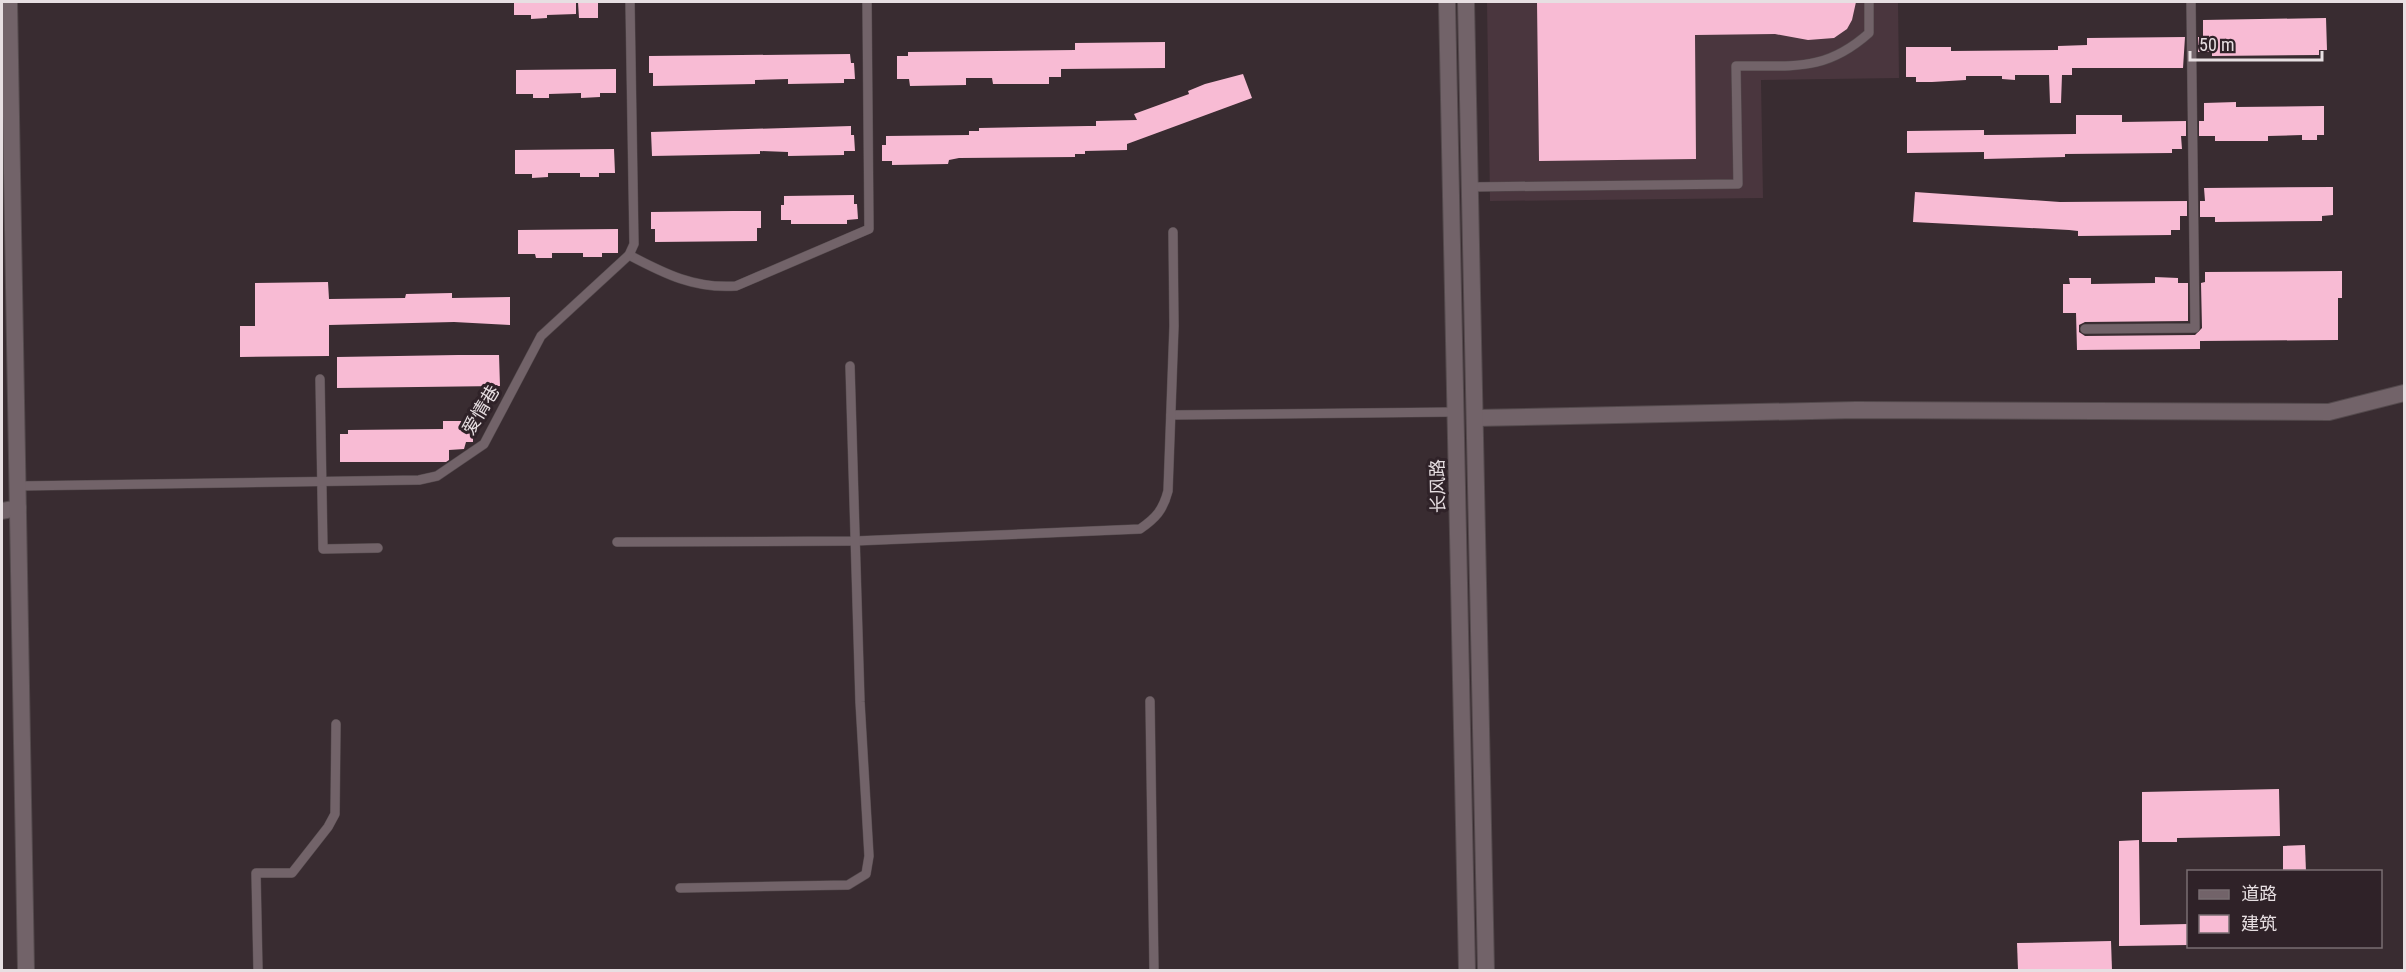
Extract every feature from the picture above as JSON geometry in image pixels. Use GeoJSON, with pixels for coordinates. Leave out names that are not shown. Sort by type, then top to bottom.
{"type":"FeatureCollection","features":[{"type":"Feature","properties":{"kind":"main road"},"geometry":{"type":"LineString","coordinates":[[9,2],[9,379],[18,486],[10,510],[26,970]]}},
{"type":"Feature","properties":{"kind":"main road","name":"长风路"},"geometry":{"type":"LineString","coordinates":[[1447,2],[1467,970]]}},
{"type":"Feature","properties":{"kind":"main road"},"geometry":{"type":"LineString","coordinates":[[1466,2],[1486,970]]}},
{"type":"Feature","properties":{"kind":"main road"},"geometry":{"type":"LineString","coordinates":[[1475,418],[1856,410],[2329,412],[2404,393]]}},
{"type":"Feature","properties":{"kind":"lane"},"geometry":{"type":"LineString","coordinates":[[630,2],[634,243],[629,255],[675,279],[722,287],[736,286],[869,229],[867,2]]}},
{"type":"Feature","properties":{"kind":"lane"},"geometry":{"type":"LineString","coordinates":[[1470,187],[1738,184],[1736,66],[1814,65],[1849,51],[1869,33],[1869,2]]}},
{"type":"Feature","properties":{"kind":"lane"},"geometry":{"type":"LineString","coordinates":[[2085,329],[2195,328],[2191,2]]}},
{"type":"Feature","properties":{"kind":"lane"},"geometry":{"type":"LineString","coordinates":[[617,542],[855,541],[1140,529],[1157,517],[1168,491],[1173,232]]}},
{"type":"Feature","properties":{"kind":"lane","name":"爱情巷"},"geometry":{"type":"LineString","coordinates":[[18,486],[419,480],[437,476],[484,444],[541,336],[629,255]]}},
{"type":"Feature","properties":{"kind":"lane"},"geometry":{"type":"LineString","coordinates":[[680,888],[848,885],[866,874],[869,856],[860,702],[850,366]]}},
{"type":"Feature","properties":{"kind":"lane"},"geometry":{"type":"LineString","coordinates":[[320,380],[322,549],[378,548]]}},
{"type":"Feature","properties":{"kind":"lane"},"geometry":{"type":"LineString","coordinates":[[1171,416],[1456,412]]}},
{"type":"Feature","properties":{"kind":"lane"},"geometry":{"type":"LineString","coordinates":[[1150,701],[1154,970]]}},
{"type":"Feature","properties":{"kind":"lane"},"geometry":{"type":"LineString","coordinates":[[258,970],[256,873],[292,873],[328,827],[335,814],[336,724]]}},
{"type":"Feature","properties":{"kind":"shaded area"},"geometry":{"type":"Polygon","coordinates":[[[1487,2],[1898,2],[1899,78],[1761,80],[1763,198],[1490,201],[1487,2]]]}},
{"type":"Feature","properties":{"kind":"building"},"geometry":{"type":"Polygon","coordinates":[[[514,2],[576,2],[576,14],[547,15],[547,18],[531,19],[531,15],[514,15],[514,2]]]}},
{"type":"Feature","properties":{"kind":"building"},"geometry":{"type":"Polygon","coordinates":[[[578,2],[598,2],[598,18],[579,18],[578,2]]]}},
{"type":"Feature","properties":{"kind":"building"},"geometry":{"type":"Polygon","coordinates":[[[1537,2],[1856,2],[1852,20],[1847,29],[1834,38],[1808,40],[1775,34],[1695,35],[1696,159],[1539,161],[1537,2]]]}},
{"type":"Feature","properties":{"kind":"building"},"geometry":{"type":"Polygon","coordinates":[[[2326,18],[2327,50],[2319,50],[2319,55],[2212,56],[2212,52],[2198,52],[2198,37],[2203,37],[2203,20],[2326,18]]]}},
{"type":"Feature","properties":{"kind":"building"},"geometry":{"type":"Polygon","coordinates":[[[2185,37],[2183,68],[2072,68],[2072,75],[2062,75],[2061,103],[2050,103],[2049,75],[2015,75],[2015,80],[2002,79],[2002,76],[1966,76],[1966,80],[1932,82],[1916,82],[1916,77],[1906,77],[1906,47],[1951,47],[1951,51],[2058,50],[2058,46],[2087,45],[2087,38],[2185,37]]]}},
{"type":"Feature","properties":{"kind":"building"},"geometry":{"type":"Polygon","coordinates":[[[1165,42],[1165,68],[1061,69],[1061,77],[1049,77],[1049,84],[993,84],[992,78],[966,78],[966,85],[910,86],[909,79],[897,79],[897,56],[908,56],[908,52],[1075,50],[1075,43],[1165,42]]]}},
{"type":"Feature","properties":{"kind":"building"},"geometry":{"type":"Polygon","coordinates":[[[850,54],[851,63],[854,63],[855,79],[844,79],[844,83],[788,84],[788,79],[755,80],[755,84],[653,86],[653,73],[649,73],[649,56],[850,54]]]}},
{"type":"Feature","properties":{"kind":"building"},"geometry":{"type":"Polygon","coordinates":[[[616,69],[616,93],[600,93],[600,97],[581,98],[581,93],[549,94],[549,98],[533,98],[533,94],[516,94],[516,70],[616,69]]]}},
{"type":"Feature","properties":{"kind":"building"},"geometry":{"type":"Polygon","coordinates":[[[1243,74],[1252,98],[1127,144],[1127,150],[1085,151],[1085,154],[1075,154],[1075,157],[959,158],[949,160],[948,164],[892,165],[892,161],[882,161],[882,145],[886,145],[886,136],[969,135],[969,131],[979,131],[979,128],[1096,126],[1096,121],[1137,120],[1134,114],[1189,94],[1188,91],[1205,84],[1243,74]]]}},
{"type":"Feature","properties":{"kind":"building"},"geometry":{"type":"Polygon","coordinates":[[[2236,102],[2236,107],[2324,106],[2324,135],[2317,135],[2317,140],[2302,140],[2302,135],[2268,136],[2268,141],[2215,141],[2215,136],[2199,136],[2199,121],[2204,121],[2204,103],[2236,102]]]}},
{"type":"Feature","properties":{"kind":"building"},"geometry":{"type":"Polygon","coordinates":[[[2076,115],[2122,115],[2122,122],[2186,121],[2186,136],[2181,136],[2182,149],[2172,149],[2172,153],[2065,154],[2065,157],[1984,159],[1984,152],[1907,153],[1907,131],[1984,130],[1984,135],[2076,134],[2076,115]]]}},
{"type":"Feature","properties":{"kind":"building"},"geometry":{"type":"Polygon","coordinates":[[[851,126],[855,151],[844,151],[844,155],[788,156],[788,152],[760,151],[760,154],[652,156],[651,132],[851,126]]]}},
{"type":"Feature","properties":{"kind":"building"},"geometry":{"type":"Polygon","coordinates":[[[614,149],[615,173],[599,173],[599,177],[580,177],[580,173],[548,173],[548,177],[532,178],[532,174],[515,174],[515,150],[614,149]]]}},
{"type":"Feature","properties":{"kind":"building"},"geometry":{"type":"Polygon","coordinates":[[[2333,187],[2333,215],[2322,216],[2322,221],[2215,222],[2215,217],[2200,217],[2200,201],[2205,201],[2204,188],[2333,187]]]}},
{"type":"Feature","properties":{"kind":"building"},"geometry":{"type":"Polygon","coordinates":[[[1915,192],[2060,202],[2187,201],[2187,216],[2180,216],[2180,230],[2171,230],[2171,235],[2078,236],[2078,231],[2069,230],[1913,222],[1915,192]]]}},
{"type":"Feature","properties":{"kind":"building"},"geometry":{"type":"Polygon","coordinates":[[[854,195],[858,219],[847,220],[847,224],[791,224],[791,220],[781,220],[781,205],[784,205],[784,196],[854,195]]]}},
{"type":"Feature","properties":{"kind":"building"},"geometry":{"type":"Polygon","coordinates":[[[761,211],[761,228],[757,228],[757,241],[655,242],[655,229],[651,229],[651,212],[761,211]]]}},
{"type":"Feature","properties":{"kind":"building"},"geometry":{"type":"Polygon","coordinates":[[[618,229],[618,253],[602,253],[602,257],[583,257],[583,253],[552,253],[552,258],[536,258],[535,254],[518,254],[518,230],[618,229]]]}},
{"type":"Feature","properties":{"kind":"building"},"geometry":{"type":"Polygon","coordinates":[[[2342,271],[2342,298],[2338,298],[2338,340],[2200,341],[2200,349],[2077,350],[2076,313],[2063,313],[2063,284],[2070,284],[2069,278],[2091,278],[2091,284],[2155,283],[2155,277],[2178,278],[2178,283],[2188,283],[2188,321],[2085,322],[2079,325],[2079,332],[2085,336],[2195,335],[2202,328],[2201,283],[2205,282],[2205,272],[2342,271]]]}},
{"type":"Feature","properties":{"kind":"building"},"geometry":{"type":"Polygon","coordinates":[[[328,282],[329,299],[405,298],[406,294],[452,293],[452,298],[510,297],[510,325],[454,322],[329,325],[329,356],[240,357],[240,326],[255,326],[255,283],[328,282]]]}},
{"type":"Feature","properties":{"kind":"building"},"geometry":{"type":"Polygon","coordinates":[[[499,355],[500,386],[337,388],[337,357],[499,355]]]}},
{"type":"Feature","properties":{"kind":"building"},"geometry":{"type":"Polygon","coordinates":[[[443,421],[473,421],[473,442],[466,442],[464,449],[449,450],[449,460],[446,462],[340,462],[340,434],[348,434],[348,430],[443,429],[443,421]]]}},
{"type":"Feature","properties":{"kind":"building"},"geometry":{"type":"Polygon","coordinates":[[[2279,789],[2280,836],[2177,838],[2177,842],[2142,842],[2142,792],[2279,789]]]}},
{"type":"Feature","properties":{"kind":"building"},"geometry":{"type":"Polygon","coordinates":[[[2139,840],[2140,925],[2187,924],[2187,945],[2119,946],[2119,841],[2139,840]]]}},
{"type":"Feature","properties":{"kind":"building"},"geometry":{"type":"Polygon","coordinates":[[[2305,845],[2306,870],[2283,870],[2283,846],[2305,845]]]}},
{"type":"Feature","properties":{"kind":"building"},"geometry":{"type":"Polygon","coordinates":[[[2111,941],[2112,970],[2018,970],[2017,943],[2111,941]]]}}]}
